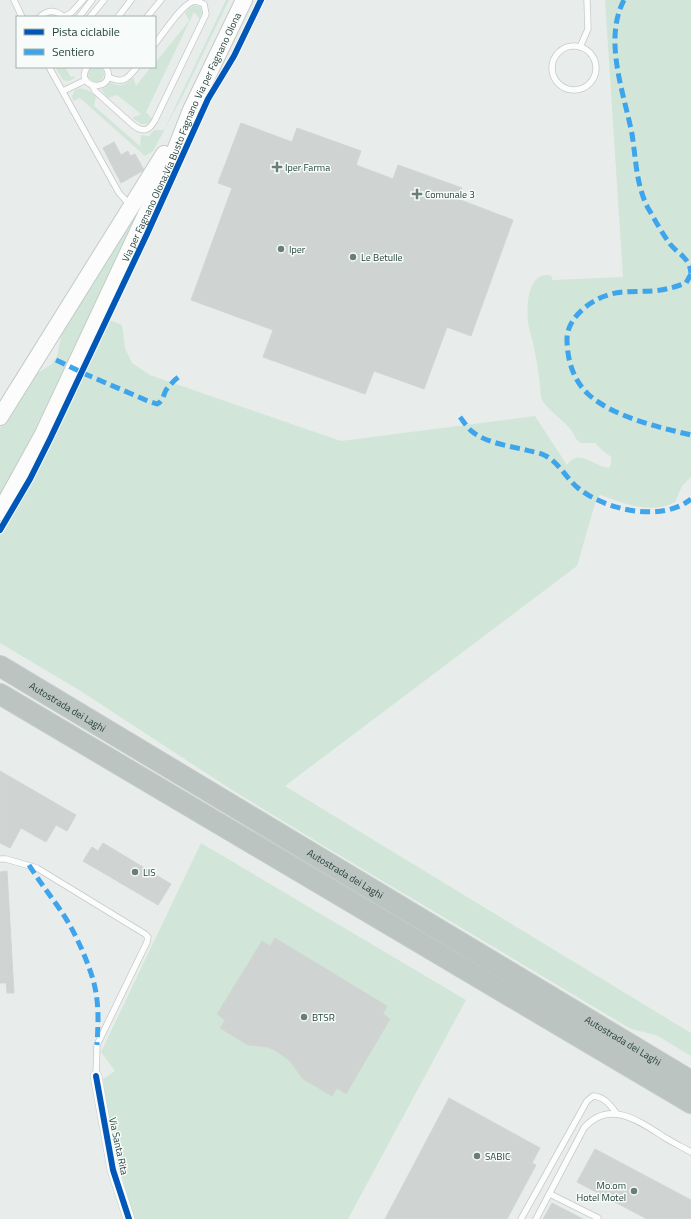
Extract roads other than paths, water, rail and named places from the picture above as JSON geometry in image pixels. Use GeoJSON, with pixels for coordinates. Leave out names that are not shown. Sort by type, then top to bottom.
{"type":"FeatureCollection","features":[{"type":"Feature","properties":{"kind":"highway","name":"Autostrada dei Laghi"},"geometry":{"type":"LineString","coordinates":[[0,666],[691,1081]]}},
{"type":"Feature","properties":{"kind":"highway","name":"Autostrada dei Laghi"},"geometry":{"type":"LineString","coordinates":[[0,694],[691,1103]]}},
{"type":"Feature","properties":{"kind":"main road","name":"Via per Fagnano Olona"},"geometry":{"type":"LineString","coordinates":[[191,110],[244,0]]}},
{"type":"Feature","properties":{"kind":"main road","name":"Via per Fagnano Olona;Via Busto Fagnano"},"geometry":{"type":"LineString","coordinates":[[0,418],[191,110]]}},
{"type":"Feature","properties":{"kind":"main road","name":"Via per Fagnano Olona;Via Busto Fagnano"},"geometry":{"type":"LineString","coordinates":[[0,512],[43,434],[171,161],[191,110]]}},
{"type":"Feature","properties":{"kind":"street","name":"Via Santa Rita"},"geometry":{"type":"LineString","coordinates":[[96,1076],[113,1170],[129,1219]]}},
{"type":"Feature","properties":{"kind":"lane"},"geometry":{"type":"LineString","coordinates":[[14,0],[22,16]]}},
{"type":"Feature","properties":{"kind":"lane"},"geometry":{"type":"LineString","coordinates":[[66,16],[71,13],[83,0]]}},
{"type":"Feature","properties":{"kind":"lane"},"geometry":{"type":"LineString","coordinates":[[80,16],[92,0]]}},
{"type":"Feature","properties":{"kind":"lane"},"geometry":{"type":"LineString","coordinates":[[91,16],[104,0]]}},
{"type":"Feature","properties":{"kind":"lane"},"geometry":{"type":"LineString","coordinates":[[119,16],[131,0]]}},
{"type":"Feature","properties":{"kind":"lane"},"geometry":{"type":"LineString","coordinates":[[148,16],[161,0]]}},
{"type":"Feature","properties":{"kind":"lane"},"geometry":{"type":"LineString","coordinates":[[580,47],[588,29],[587,0]]}},
{"type":"Feature","properties":{"kind":"lane"},"geometry":{"type":"LineString","coordinates":[[86,68],[84,72],[86,80],[92,85],[95,91],[133,125],[139,129],[148,129],[155,120],[206,14],[202,1],[194,1],[184,6],[156,43]]}},
{"type":"Feature","properties":{"kind":"lane"},"geometry":{"type":"LineString","coordinates":[[41,16],[45,12],[56,11],[63,16]]}},
{"type":"Feature","properties":{"kind":"lane"},"geometry":{"type":"LineString","coordinates":[[574,46],[580,47],[591,54],[596,66],[596,73],[594,79],[584,88],[573,91],[567,90],[557,83],[554,78],[552,73],[553,61],[561,50],[574,46]]}},
{"type":"Feature","properties":{"kind":"lane"},"geometry":{"type":"LineString","coordinates":[[50,68],[119,193],[132,207]]}},
{"type":"Feature","properties":{"kind":"lane"},"geometry":{"type":"LineString","coordinates":[[92,85],[100,86],[106,81],[108,77],[107,68]]}},
{"type":"Feature","properties":{"kind":"lane"},"geometry":{"type":"LineString","coordinates":[[108,77],[120,81],[125,80],[136,68]]}},
{"type":"Feature","properties":{"kind":"lane"},"geometry":{"type":"LineString","coordinates":[[63,91],[86,80]]}},
{"type":"Feature","properties":{"kind":"lane","name":"Via Santa Rita"},"geometry":{"type":"LineString","coordinates":[[0,859],[6,859],[29,865],[148,937],[147,942],[96,1045],[96,1076]]}},
{"type":"Feature","properties":{"kind":"lane"},"geometry":{"type":"LineString","coordinates":[[521,1219],[587,1101],[593,1096],[599,1097],[609,1104],[617,1114]]}},
{"type":"Feature","properties":{"kind":"lane"},"geometry":{"type":"LineString","coordinates":[[536,1219],[578,1138],[588,1123],[600,1115],[617,1114],[640,1122],[691,1152]]}},
{"type":"Feature","properties":{"kind":"lane"},"geometry":{"type":"LineString","coordinates":[[550,1194],[599,1219]]}},
{"type":"Feature","properties":{"kind":"place","name":"Iper Farma"},"geometry":{"type":"Point","coordinates":[277,167]}},
{"type":"Feature","properties":{"kind":"place","name":"Comunale 3"},"geometry":{"type":"Point","coordinates":[417,194]}},
{"type":"Feature","properties":{"kind":"place","name":"Iper"},"geometry":{"type":"Point","coordinates":[281,249]}},
{"type":"Feature","properties":{"kind":"place","name":"Le Betulle"},"geometry":{"type":"Point","coordinates":[353,257]}},
{"type":"Feature","properties":{"kind":"place","name":"LIS"},"geometry":{"type":"Point","coordinates":[135,872]}},
{"type":"Feature","properties":{"kind":"place","name":"BTSR"},"geometry":{"type":"Point","coordinates":[304,1017]}},
{"type":"Feature","properties":{"kind":"place","name":"SABIC"},"geometry":{"type":"Point","coordinates":[477,1156]}},
{"type":"Feature","properties":{"kind":"place","name":"Mo.om Hotel Motel"},"geometry":{"type":"Point","coordinates":[634,1191]}}]}
